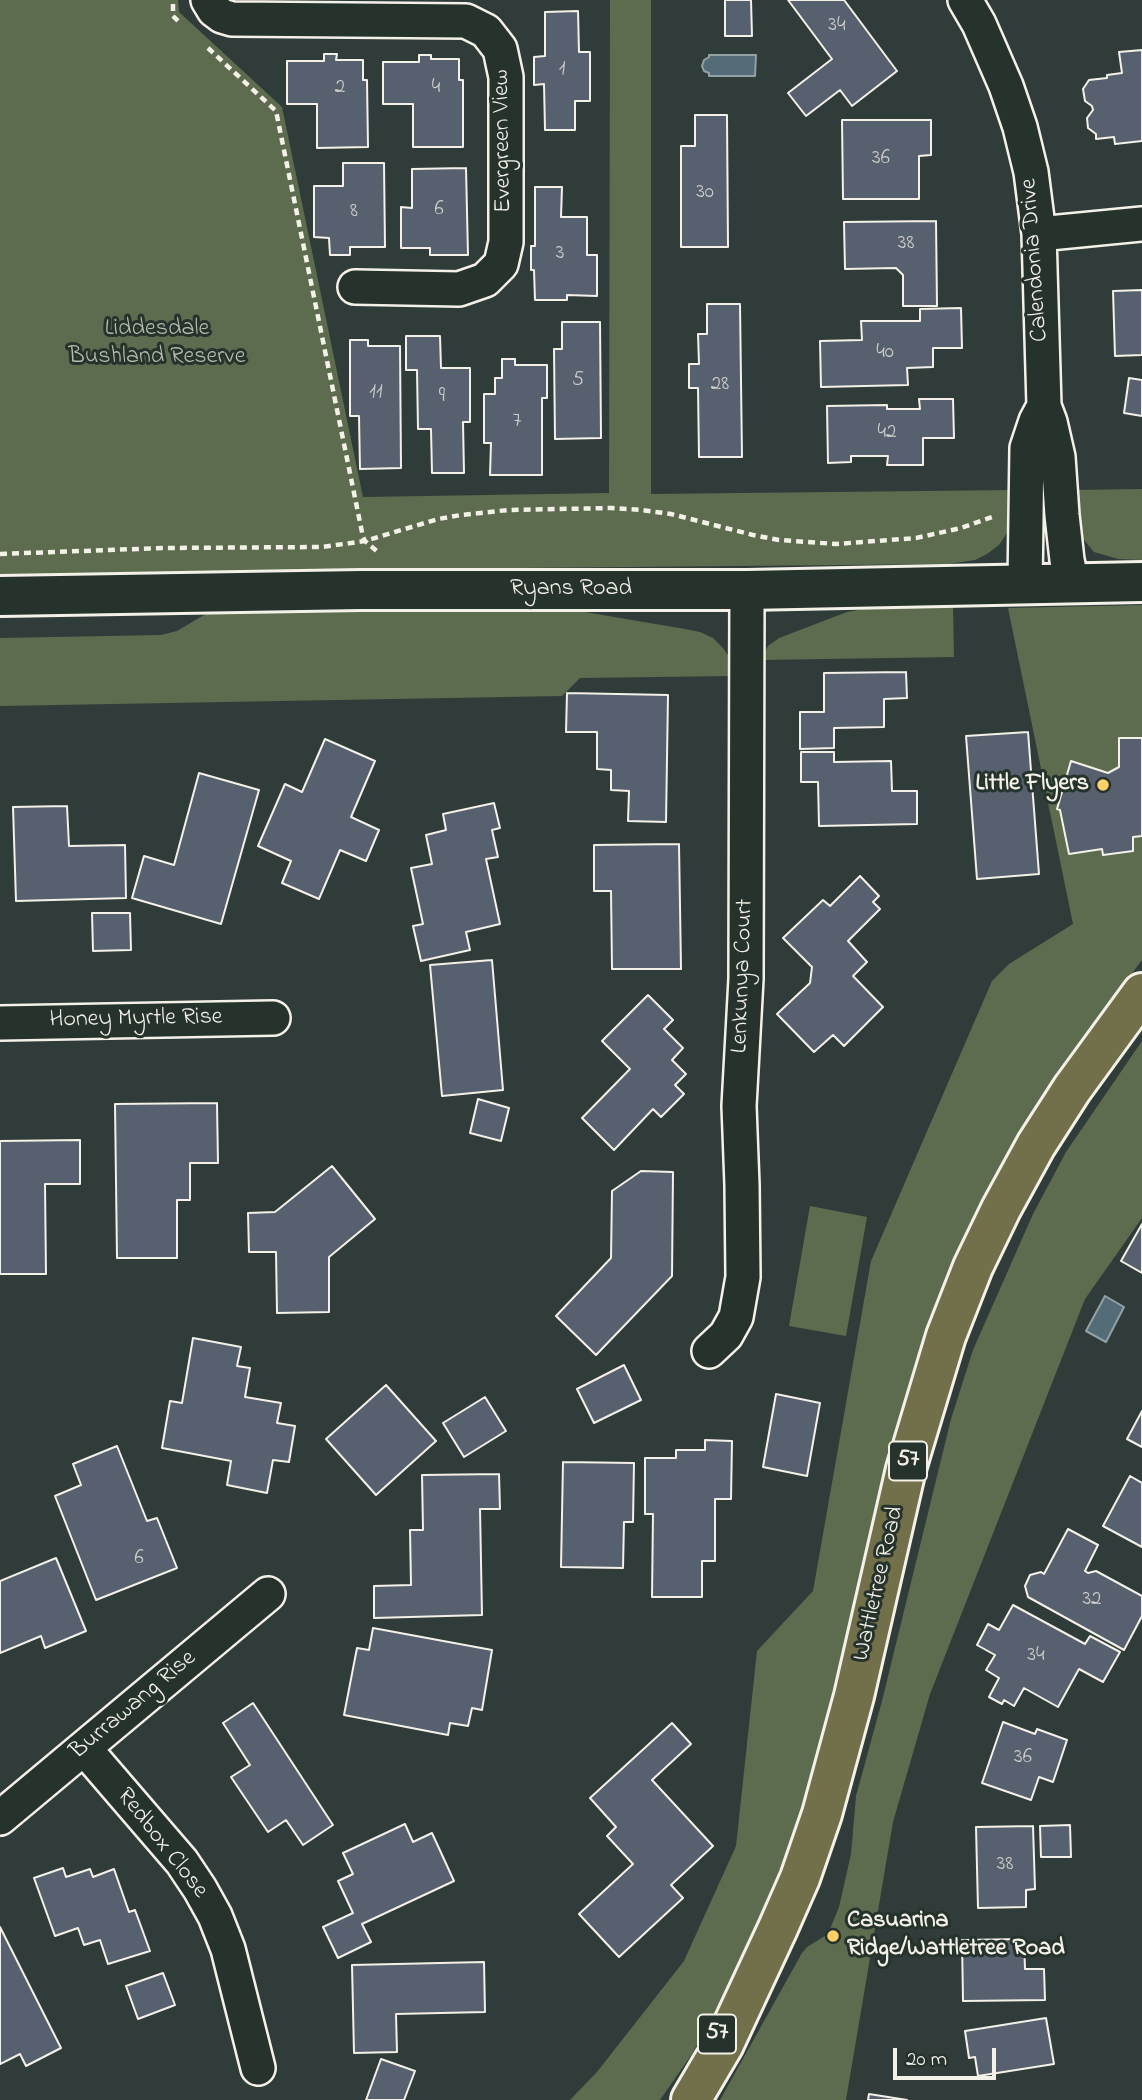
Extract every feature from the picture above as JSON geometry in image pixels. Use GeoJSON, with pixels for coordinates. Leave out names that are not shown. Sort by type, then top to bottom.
{"type":"FeatureCollection","features":[{"type":"Feature","properties":{"kind":"main road","name":"Wattletree Road"},"geometry":{"type":"LineString","coordinates":[[691,2100],[724,2044],[760,1966],[800,1878],[822,1814],[854,1696],[923,1406],[973,1267],[1036,1145],[1072,1089],[1142,993]]}},
{"type":"Feature","properties":{"kind":"main road","name":"Wattletree Road"},"geometry":{"type":"LineString","coordinates":[[672,2100],[760,1966]]}},
{"type":"Feature","properties":{"kind":"street","name":"Evergreen View"},"geometry":{"type":"LineString","coordinates":[[208,0],[214,10],[232,19],[466,21],[486,31],[500,49],[506,78],[506,242],[500,264],[485,280],[459,289],[355,287]]}},
{"type":"Feature","properties":{"kind":"street","name":"Calendonia Drive"},"geometry":{"type":"LineString","coordinates":[[965,0],[993,54],[1020,127],[1031,172],[1039,234],[1044,406],[1058,457],[1067,560],[1072,584]]}},
{"type":"Feature","properties":{"kind":"street"},"geometry":{"type":"LineString","coordinates":[[1039,234],[1142,224]]}},
{"type":"Feature","properties":{"kind":"street","name":"Calendonia Drive"},"geometry":{"type":"LineString","coordinates":[[1024,585],[1027,449],[1044,406]]}},
{"type":"Feature","properties":{"kind":"street","name":"Ryans Road"},"geometry":{"type":"LineString","coordinates":[[0,596],[383,590],[747,590],[1142,582]]}},
{"type":"Feature","properties":{"kind":"street","name":"Lenkunya Court"},"geometry":{"type":"LineString","coordinates":[[709,1351],[726,1335],[736,1317],[743,1277],[740,1106],[746,979],[747,590]]}},
{"type":"Feature","properties":{"kind":"street","name":"Honey Myrtle Rise"},"geometry":{"type":"LineString","coordinates":[[0,1023],[273,1018]]}},
{"type":"Feature","properties":{"kind":"street","name":"Burrawang Rise"},"geometry":{"type":"LineString","coordinates":[[0,1818],[268,1594]]}},
{"type":"Feature","properties":{"kind":"street","name":"Redbox Close"},"geometry":{"type":"LineString","coordinates":[[84,1748],[182,1862],[215,1916],[228,1949],[258,2068]]}},
{"type":"Feature","properties":{"kind":"path"},"geometry":{"type":"LineString","coordinates":[[173,0],[173,16],[182,24]]}},
{"type":"Feature","properties":{"kind":"path"},"geometry":{"type":"LineString","coordinates":[[201,41],[276,111],[365,541],[380,555],[383,590]]}},
{"type":"Feature","properties":{"kind":"path"},"geometry":{"type":"LineString","coordinates":[[0,554],[175,548],[322,547],[365,541],[438,519],[508,510],[641,510],[680,516],[779,540],[836,544],[916,538],[961,528],[1003,514]]}},
{"type":"Feature","properties":{"kind":"green space","name":"Liddesdale Bushland Reserve"},"geometry":{"type":"Polygon","coordinates":[[[0,0],[178,0],[179,12],[282,107],[363,497],[609,493],[610,0],[651,0],[651,494],[1015,490],[1012,522],[1007,533],[999,545],[987,554],[975,560],[948,564],[0,575],[0,0]]]}},
{"type":"Feature","properties":{"kind":"green space"},"geometry":{"type":"Polygon","coordinates":[[[1142,489],[1142,560],[1118,559],[1094,552],[1079,534],[1071,490],[1142,489]]]}},
{"type":"Feature","properties":{"kind":"green space"},"geometry":{"type":"Polygon","coordinates":[[[1142,605],[1142,960],[1071,1055],[1004,1159],[983,1198],[938,1300],[896,1427],[827,1732],[778,1882],[738,1969],[692,2054],[660,2100],[570,2100],[597,2072],[684,1961],[736,1846],[757,1651],[813,1591],[871,1261],[992,981],[1009,964],[1073,924],[1008,608],[1142,605]]]}},
{"type":"Feature","properties":{"kind":"green space"},"geometry":{"type":"Polygon","coordinates":[[[953,607],[954,657],[761,660],[768,646],[779,638],[847,612],[864,609],[953,607]]]}},
{"type":"Feature","properties":{"kind":"green space"},"geometry":{"type":"Polygon","coordinates":[[[415,608],[579,611],[700,632],[713,638],[723,648],[732,661],[734,676],[580,678],[562,696],[0,706],[0,638],[161,635],[177,631],[204,615],[219,610],[415,608]]]}},
{"type":"Feature","properties":{"kind":"green space"},"geometry":{"type":"Polygon","coordinates":[[[1142,1041],[1142,1218],[1085,1299],[930,1694],[893,1822],[846,2100],[720,2100],[802,1953],[828,1934],[839,1907],[851,1854],[856,1796],[951,1419],[973,1350],[1033,1214],[1066,1152],[1142,1041]]]}},
{"type":"Feature","properties":{"kind":"green space"},"geometry":{"type":"Polygon","coordinates":[[[810,1206],[867,1217],[846,1336],[789,1326],[810,1206]]]}},
{"type":"Feature","properties":{"kind":"water"},"geometry":{"type":"Polygon","coordinates":[[[709,55],[756,55],[755,76],[709,76],[702,66],[709,55]]]}},
{"type":"Feature","properties":{"kind":"water"},"geometry":{"type":"Polygon","coordinates":[[[1105,1296],[1124,1307],[1106,1342],[1086,1331],[1105,1296]]]}},
{"type":"Feature","properties":{"kind":"building"},"geometry":{"type":"Polygon","coordinates":[[[725,0],[751,0],[752,36],[725,36],[725,0]]]}},
{"type":"Feature","properties":{"kind":"building"},"geometry":{"type":"Polygon","coordinates":[[[788,0],[844,0],[897,71],[852,106],[840,90],[806,116],[788,93],[832,59],[788,0]]]}},
{"type":"Feature","properties":{"kind":"building"},"geometry":{"type":"Polygon","coordinates":[[[578,11],[579,52],[590,52],[590,101],[575,101],[575,130],[545,130],[544,84],[534,85],[534,57],[545,56],[545,12],[578,11]]]}},
{"type":"Feature","properties":{"kind":"building"},"geometry":{"type":"Polygon","coordinates":[[[1142,50],[1142,141],[1115,144],[1114,137],[1096,139],[1096,134],[1088,128],[1087,118],[1093,110],[1085,101],[1083,89],[1089,80],[1122,73],[1119,52],[1142,50]]]}},
{"type":"Feature","properties":{"kind":"building"},"geometry":{"type":"Polygon","coordinates":[[[324,54],[337,54],[336,60],[363,60],[363,80],[367,80],[368,147],[317,148],[317,104],[287,104],[287,61],[324,61],[324,54]]]}},
{"type":"Feature","properties":{"kind":"building"},"geometry":{"type":"Polygon","coordinates":[[[419,55],[431,55],[431,59],[459,59],[459,80],[463,80],[463,147],[413,147],[413,104],[383,104],[383,62],[419,62],[419,55]]]}},
{"type":"Feature","properties":{"kind":"building"},"geometry":{"type":"Polygon","coordinates":[[[695,115],[727,115],[728,247],[681,247],[681,146],[695,146],[695,115]]]}},
{"type":"Feature","properties":{"kind":"building"},"geometry":{"type":"Polygon","coordinates":[[[842,120],[931,120],[931,155],[919,156],[919,199],[843,199],[842,120]]]}},
{"type":"Feature","properties":{"kind":"building"},"geometry":{"type":"Polygon","coordinates":[[[343,163],[384,163],[385,247],[350,247],[350,255],[330,255],[329,238],[314,237],[314,186],[343,186],[343,163]]]}},
{"type":"Feature","properties":{"kind":"building"},"geometry":{"type":"Polygon","coordinates":[[[466,168],[468,255],[430,255],[430,248],[401,248],[401,207],[412,208],[412,169],[466,168]]]}},
{"type":"Feature","properties":{"kind":"building"},"geometry":{"type":"Polygon","coordinates":[[[535,187],[562,187],[561,217],[587,217],[587,255],[597,255],[597,296],[567,295],[567,300],[535,300],[531,246],[535,246],[535,187]]]}},
{"type":"Feature","properties":{"kind":"building"},"geometry":{"type":"Polygon","coordinates":[[[936,221],[937,306],[903,306],[903,275],[896,268],[845,269],[844,222],[936,221]]]}},
{"type":"Feature","properties":{"kind":"building"},"geometry":{"type":"Polygon","coordinates":[[[1142,290],[1142,355],[1115,356],[1113,291],[1142,290]]]}},
{"type":"Feature","properties":{"kind":"building"},"geometry":{"type":"Polygon","coordinates":[[[707,304],[740,304],[742,457],[699,457],[698,388],[689,388],[689,364],[699,364],[698,334],[707,334],[707,304]]]}},
{"type":"Feature","properties":{"kind":"building"},"geometry":{"type":"Polygon","coordinates":[[[961,308],[962,348],[933,348],[933,367],[907,368],[908,385],[821,387],[820,341],[862,340],[861,321],[920,321],[920,309],[961,308]]]}},
{"type":"Feature","properties":{"kind":"building"},"geometry":{"type":"Polygon","coordinates":[[[562,322],[600,322],[601,438],[555,439],[554,349],[562,349],[562,322]]]}},
{"type":"Feature","properties":{"kind":"building"},"geometry":{"type":"Polygon","coordinates":[[[406,336],[440,336],[441,368],[470,368],[470,422],[463,422],[464,473],[432,473],[431,429],[418,429],[417,370],[406,370],[406,336]]]}},
{"type":"Feature","properties":{"kind":"building"},"geometry":{"type":"Polygon","coordinates":[[[350,340],[368,340],[368,346],[400,346],[401,468],[360,469],[359,416],[350,416],[350,340]]]}},
{"type":"Feature","properties":{"kind":"building"},"geometry":{"type":"Polygon","coordinates":[[[502,359],[515,359],[515,365],[547,365],[547,398],[542,398],[542,475],[490,475],[491,443],[484,443],[484,394],[495,394],[495,378],[502,378],[502,359]]]}},
{"type":"Feature","properties":{"kind":"building"},"geometry":{"type":"Polygon","coordinates":[[[1129,378],[1142,380],[1142,416],[1124,413],[1129,378]]]}},
{"type":"Feature","properties":{"kind":"building"},"geometry":{"type":"Polygon","coordinates":[[[919,399],[953,399],[954,438],[923,438],[923,465],[887,465],[888,456],[851,456],[851,462],[828,463],[827,406],[887,405],[887,409],[920,409],[919,399]]]}},
{"type":"Feature","properties":{"kind":"building"},"geometry":{"type":"Polygon","coordinates":[[[906,672],[907,698],[884,699],[884,727],[834,728],[834,748],[800,749],[800,712],[824,712],[824,673],[906,672]]]}},
{"type":"Feature","properties":{"kind":"building"},"geometry":{"type":"Polygon","coordinates":[[[567,693],[668,695],[666,822],[628,821],[629,791],[611,790],[611,770],[597,769],[597,732],[566,732],[567,693]]]}},
{"type":"Feature","properties":{"kind":"building"},"geometry":{"type":"Polygon","coordinates":[[[1028,732],[1039,874],[977,879],[966,736],[1028,732]]]}},
{"type":"Feature","properties":{"kind":"building","name":"Little Flyers"},"geometry":{"type":"Polygon","coordinates":[[[1119,738],[1142,738],[1142,836],[1133,837],[1133,851],[1103,855],[1102,849],[1069,854],[1060,810],[1057,809],[1071,761],[1108,773],[1119,767],[1119,738]]]}},
{"type":"Feature","properties":{"kind":"building"},"geometry":{"type":"Polygon","coordinates":[[[325,739],[375,761],[351,817],[379,830],[366,861],[340,850],[319,899],[282,883],[291,861],[258,846],[285,784],[302,792],[325,739]]]}},
{"type":"Feature","properties":{"kind":"building"},"geometry":{"type":"Polygon","coordinates":[[[801,752],[834,752],[834,762],[891,761],[892,791],[917,791],[917,824],[819,826],[818,782],[801,782],[801,752]]]}},
{"type":"Feature","properties":{"kind":"building"},"geometry":{"type":"Polygon","coordinates":[[[199,773],[259,790],[221,924],[132,898],[144,856],[174,865],[199,773]]]}},
{"type":"Feature","properties":{"kind":"building"},"geometry":{"type":"Polygon","coordinates":[[[494,803],[500,828],[492,830],[498,857],[486,859],[500,924],[466,932],[470,950],[421,961],[413,926],[423,924],[411,868],[432,864],[426,835],[446,830],[443,814],[494,803]]]}},
{"type":"Feature","properties":{"kind":"building"},"geometry":{"type":"Polygon","coordinates":[[[67,806],[69,846],[125,845],[126,898],[16,901],[13,807],[67,806]]]}},
{"type":"Feature","properties":{"kind":"building"},"geometry":{"type":"Polygon","coordinates":[[[679,844],[681,969],[612,969],[611,891],[594,891],[594,845],[679,844]]]}},
{"type":"Feature","properties":{"kind":"building"},"geometry":{"type":"Polygon","coordinates":[[[860,876],[879,896],[873,902],[880,909],[848,941],[867,962],[853,976],[883,1007],[844,1046],[833,1035],[814,1052],[777,1014],[810,983],[812,967],[783,938],[823,900],[830,906],[860,876]]]}},
{"type":"Feature","properties":{"kind":"building"},"geometry":{"type":"Polygon","coordinates":[[[92,913],[130,913],[131,950],[93,951],[92,913]]]}},
{"type":"Feature","properties":{"kind":"building"},"geometry":{"type":"Polygon","coordinates":[[[492,960],[503,1090],[442,1096],[430,965],[492,960]]]}},
{"type":"Feature","properties":{"kind":"building"},"geometry":{"type":"Polygon","coordinates":[[[648,995],[673,1020],[664,1029],[683,1048],[672,1060],[686,1074],[675,1085],[684,1094],[661,1117],[653,1109],[614,1150],[582,1118],[630,1069],[602,1041],[648,995]]]}},
{"type":"Feature","properties":{"kind":"building"},"geometry":{"type":"Polygon","coordinates":[[[478,1099],[509,1108],[501,1141],[470,1133],[478,1099]]]}},
{"type":"Feature","properties":{"kind":"building"},"geometry":{"type":"Polygon","coordinates":[[[217,1103],[218,1163],[190,1163],[190,1200],[177,1200],[177,1258],[117,1258],[115,1104],[217,1103]]]}},
{"type":"Feature","properties":{"kind":"building"},"geometry":{"type":"Polygon","coordinates":[[[80,1140],[80,1184],[45,1184],[46,1274],[0,1274],[0,1141],[80,1140]]]}},
{"type":"Feature","properties":{"kind":"building"},"geometry":{"type":"Polygon","coordinates":[[[332,1166],[375,1219],[329,1257],[329,1312],[277,1313],[276,1252],[249,1252],[248,1213],[275,1212],[332,1166]]]}},
{"type":"Feature","properties":{"kind":"building"},"geometry":{"type":"Polygon","coordinates":[[[641,1171],[673,1172],[672,1276],[596,1355],[556,1316],[611,1258],[612,1191],[641,1171]]]}},
{"type":"Feature","properties":{"kind":"building"},"geometry":{"type":"Polygon","coordinates":[[[1142,1224],[1142,1273],[1121,1261],[1142,1224]]]}},
{"type":"Feature","properties":{"kind":"building"},"geometry":{"type":"Polygon","coordinates":[[[193,1338],[241,1347],[237,1366],[250,1368],[245,1397],[281,1403],[277,1423],[295,1426],[289,1462],[273,1460],[267,1493],[227,1485],[231,1461],[162,1448],[170,1401],[182,1403],[193,1338]]]}},
{"type":"Feature","properties":{"kind":"building"},"geometry":{"type":"Polygon","coordinates":[[[624,1365],[641,1400],[594,1423],[577,1389],[624,1365]]]}},
{"type":"Feature","properties":{"kind":"building"},"geometry":{"type":"Polygon","coordinates":[[[386,1385],[436,1441],[376,1495],[326,1439],[386,1385]]]}},
{"type":"Feature","properties":{"kind":"building"},"geometry":{"type":"Polygon","coordinates":[[[776,1394],[820,1403],[807,1476],[763,1467],[776,1394]]]}},
{"type":"Feature","properties":{"kind":"building"},"geometry":{"type":"Polygon","coordinates":[[[485,1397],[506,1431],[464,1457],[443,1423],[485,1397]]]}},
{"type":"Feature","properties":{"kind":"building"},"geometry":{"type":"Polygon","coordinates":[[[1142,1411],[1142,1447],[1127,1439],[1142,1411]]]}},
{"type":"Feature","properties":{"kind":"building"},"geometry":{"type":"Polygon","coordinates":[[[705,1440],[732,1441],[731,1499],[715,1499],[715,1561],[702,1561],[702,1597],[652,1597],[653,1514],[645,1514],[645,1458],[676,1458],[676,1450],[705,1450],[705,1440]]]}},
{"type":"Feature","properties":{"kind":"building"},"geometry":{"type":"Polygon","coordinates":[[[117,1446],[147,1521],[157,1518],[177,1568],[96,1600],[55,1496],[81,1485],[73,1464],[117,1446]]]}},
{"type":"Feature","properties":{"kind":"building"},"geometry":{"type":"Polygon","coordinates":[[[563,1462],[634,1463],[633,1522],[624,1522],[623,1568],[561,1567],[563,1462]]]}},
{"type":"Feature","properties":{"kind":"building"},"geometry":{"type":"Polygon","coordinates":[[[499,1474],[500,1509],[480,1509],[482,1615],[374,1618],[374,1586],[411,1585],[410,1530],[423,1530],[422,1475],[499,1474]]]}},
{"type":"Feature","properties":{"kind":"building"},"geometry":{"type":"Polygon","coordinates":[[[1130,1476],[1142,1483],[1142,1547],[1103,1526],[1130,1476]]]}},
{"type":"Feature","properties":{"kind":"building"},"geometry":{"type":"Polygon","coordinates":[[[1068,1529],[1098,1545],[1085,1571],[1096,1571],[1142,1596],[1142,1616],[1124,1650],[1028,1597],[1025,1586],[1030,1575],[1041,1572],[1044,1574],[1068,1529]]]}},
{"type":"Feature","properties":{"kind":"building"},"geometry":{"type":"Polygon","coordinates":[[[56,1558],[86,1631],[45,1648],[41,1636],[0,1653],[0,1581],[56,1558]]]}},
{"type":"Feature","properties":{"kind":"building"},"geometry":{"type":"Polygon","coordinates":[[[1013,1605],[1085,1644],[1090,1636],[1120,1652],[1103,1682],[1079,1669],[1058,1707],[1024,1688],[1014,1706],[1004,1700],[1002,1704],[989,1697],[999,1678],[986,1670],[995,1655],[977,1645],[988,1624],[999,1630],[1013,1605]]]}},
{"type":"Feature","properties":{"kind":"building"},"geometry":{"type":"Polygon","coordinates":[[[373,1628],[492,1650],[482,1710],[472,1708],[468,1726],[450,1723],[448,1735],[344,1715],[357,1648],[369,1650],[373,1628]]]}},
{"type":"Feature","properties":{"kind":"building"},"geometry":{"type":"Polygon","coordinates":[[[253,1703],[333,1825],[303,1845],[286,1820],[268,1832],[231,1777],[250,1765],[223,1723],[253,1703]]]}},
{"type":"Feature","properties":{"kind":"building"},"geometry":{"type":"Polygon","coordinates":[[[1003,1722],[1035,1734],[1037,1729],[1067,1740],[1053,1782],[1039,1777],[1031,1800],[982,1783],[1003,1722]]]}},
{"type":"Feature","properties":{"kind":"building"},"geometry":{"type":"Polygon","coordinates":[[[672,1723],[691,1744],[652,1780],[713,1846],[671,1885],[683,1898],[619,1957],[579,1914],[633,1864],[607,1836],[616,1827],[590,1798],[672,1723]]]}},
{"type":"Feature","properties":{"kind":"building"},"geometry":{"type":"Polygon","coordinates":[[[405,1824],[413,1842],[432,1833],[454,1881],[362,1924],[371,1942],[338,1958],[323,1927],[353,1913],[338,1881],[353,1874],[343,1853],[405,1824]]]}},
{"type":"Feature","properties":{"kind":"building"},"geometry":{"type":"Polygon","coordinates":[[[1070,1825],[1071,1857],[1041,1857],[1040,1826],[1070,1825]]]}},
{"type":"Feature","properties":{"kind":"building"},"geometry":{"type":"Polygon","coordinates":[[[1033,1826],[1035,1889],[1026,1890],[1026,1907],[978,1908],[976,1827],[1033,1826]]]}},
{"type":"Feature","properties":{"kind":"building"},"geometry":{"type":"Polygon","coordinates":[[[63,1868],[66,1877],[90,1869],[93,1877],[114,1869],[129,1912],[135,1910],[150,1951],[108,1964],[100,1940],[84,1945],[78,1928],[55,1936],[34,1878],[63,1868]]]}},
{"type":"Feature","properties":{"kind":"building"},"geometry":{"type":"Polygon","coordinates":[[[0,1927],[61,2048],[26,2066],[20,2054],[0,2064],[0,1927]]]}},
{"type":"Feature","properties":{"kind":"building"},"geometry":{"type":"Polygon","coordinates":[[[1024,1939],[1025,1969],[1044,1969],[1045,2000],[963,2001],[962,1940],[1024,1939]]]}},
{"type":"Feature","properties":{"kind":"building"},"geometry":{"type":"Polygon","coordinates":[[[484,1962],[485,2012],[396,2014],[397,2052],[354,2053],[352,1965],[484,1962]]]}},
{"type":"Feature","properties":{"kind":"building"},"geometry":{"type":"Polygon","coordinates":[[[163,1973],[175,2005],[138,2019],[126,1986],[163,1973]]]}},
{"type":"Feature","properties":{"kind":"building"},"geometry":{"type":"Polygon","coordinates":[[[1046,2018],[1054,2064],[978,2076],[975,2057],[969,2058],[965,2031],[1046,2018]]]}},
{"type":"Feature","properties":{"kind":"building"},"geometry":{"type":"Polygon","coordinates":[[[381,2059],[415,2071],[404,2100],[366,2100],[381,2059]]]}},
{"type":"Feature","properties":{"kind":"building"},"geometry":{"type":"Polygon","coordinates":[[[869,2094],[907,2100],[868,2100],[869,2094]]]}},
{"type":"Feature","properties":{"kind":"place","name":"Little Flyers"},"geometry":{"type":"Point","coordinates":[1103,785]}},
{"type":"Feature","properties":{"kind":"place","name":"Casuarina Ridge/Wattletree Road"},"geometry":{"type":"Point","coordinates":[833,1936]}}]}
